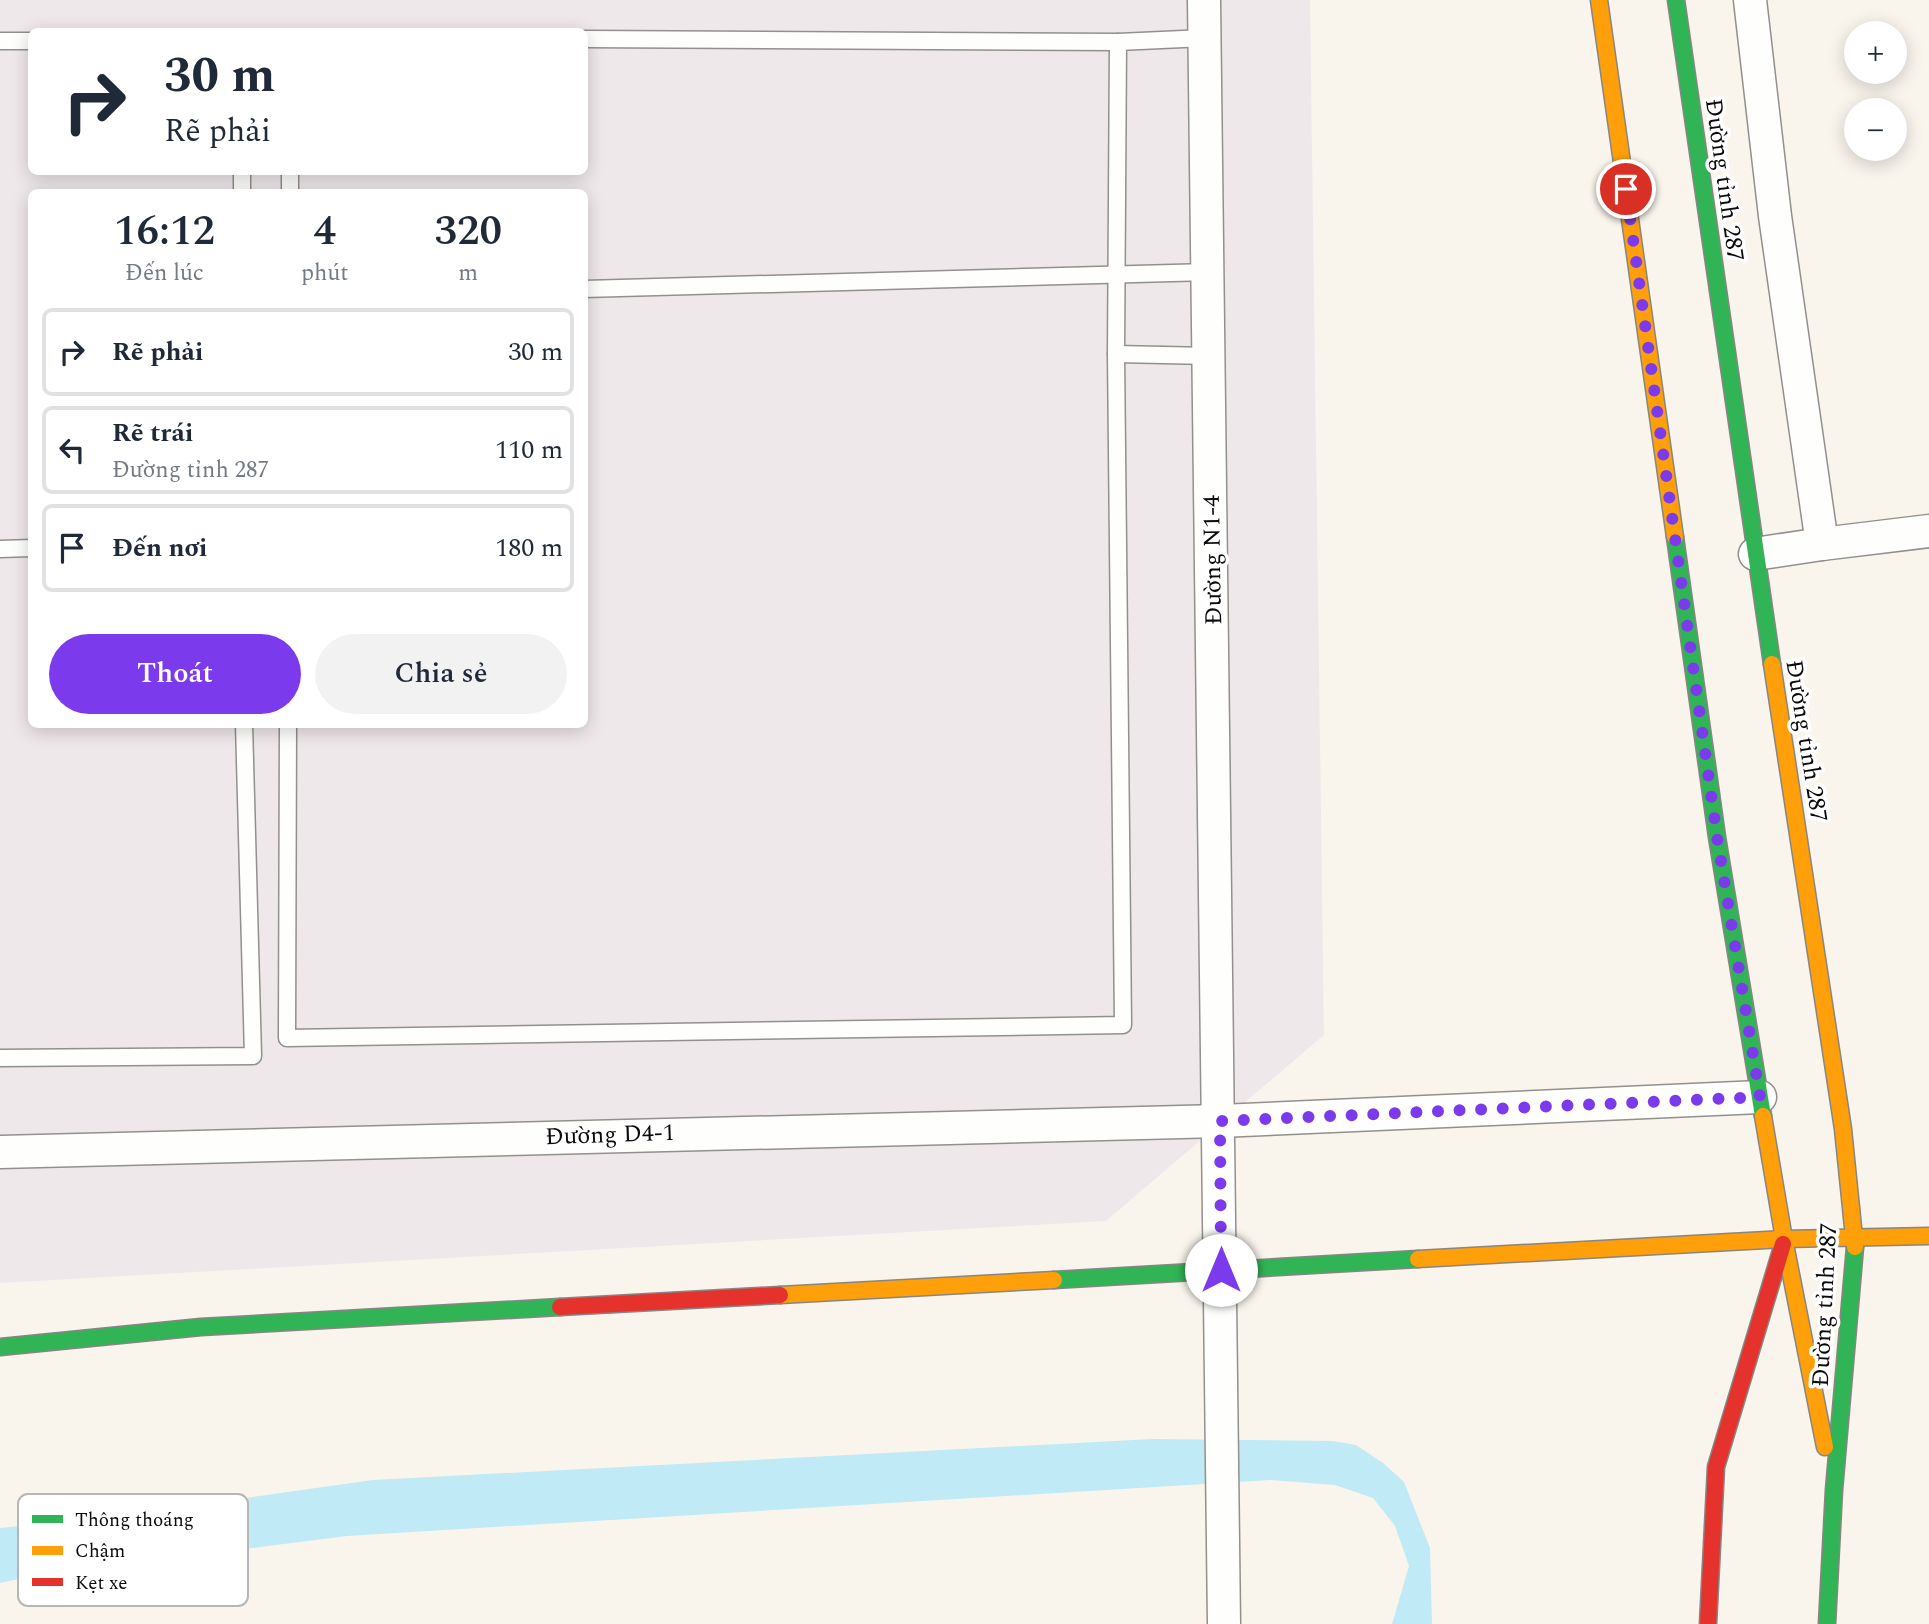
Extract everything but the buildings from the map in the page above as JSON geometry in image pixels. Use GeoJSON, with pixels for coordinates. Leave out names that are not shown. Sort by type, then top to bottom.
{"type":"FeatureCollection","features":[{"type":"Feature","properties":{"kind":"main road","name":"Đường tỉnh 287"},"geometry":{"type":"LineString","coordinates":[[1599,0],[1717,837],[1784,1239],[1834,1490]]}},
{"type":"Feature","properties":{"kind":"main road","name":"Đường tỉnh 287"},"geometry":{"type":"LineString","coordinates":[[1676,0],[1755,554],[1843,1129],[1856,1237],[1834,1490],[1827,1624]]}},
{"type":"Feature","properties":{"kind":"main road"},"geometry":{"type":"LineString","coordinates":[[0,1348],[201,1327],[1784,1239],[1929,1236]]}},
{"type":"Feature","properties":{"kind":"main road","name":"Đường tỉnh 287"},"geometry":{"type":"LineString","coordinates":[[1708,1624],[1716,1467],[1784,1239]]}},
{"type":"Feature","properties":{"kind":"street","name":"Đường N1-4"},"geometry":{"type":"LineString","coordinates":[[1204,0],[1220,1121],[1224,1624]]}},
{"type":"Feature","properties":{"kind":"street"},"geometry":{"type":"LineString","coordinates":[[1750,0],[1775,216],[1822,544]]}},
{"type":"Feature","properties":{"kind":"street"},"geometry":{"type":"LineString","coordinates":[[1755,554],[1929,531]]}},
{"type":"Feature","properties":{"kind":"street","name":"Đường D4-1"},"geometry":{"type":"LineString","coordinates":[[0,1152],[1220,1121],[1760,1097]]}},
{"type":"Feature","properties":{"kind":"lane"},"geometry":{"type":"LineString","coordinates":[[588,39],[1118,42],[1205,38]]}},
{"type":"Feature","properties":{"kind":"lane"},"geometry":{"type":"LineString","coordinates":[[0,41],[28,41]]}},
{"type":"Feature","properties":{"kind":"lane"},"geometry":{"type":"LineString","coordinates":[[288,728],[287,1038],[1123,1025],[1116,354],[1118,42]]}},
{"type":"Feature","properties":{"kind":"lane"},"geometry":{"type":"LineString","coordinates":[[588,289],[1209,272]]}},
{"type":"Feature","properties":{"kind":"lane"},"geometry":{"type":"LineString","coordinates":[[1116,354],[1210,356]]}},
{"type":"Feature","properties":{"kind":"lane"},"geometry":{"type":"LineString","coordinates":[[0,550],[28,548]]}},
{"type":"Feature","properties":{"kind":"lane"},"geometry":{"type":"LineString","coordinates":[[0,1058],[253,1056],[244,728]]}},
{"type":"Feature","properties":{"kind":"shaded area"},"geometry":{"type":"Polygon","coordinates":[[[0,0],[1310,0],[1324,1035],[1106,1221],[0,1283],[0,0]]]}},
{"type":"Feature","properties":{"kind":"water"},"geometry":{"type":"Polygon","coordinates":[[[1152,1439],[1333,1441],[1356,1445],[1383,1463],[1404,1482],[1430,1548],[1432,1624],[1392,1624],[1409,1566],[1395,1526],[1373,1498],[1335,1485],[1270,1480],[347,1536],[248,1548],[248,1498],[373,1480],[1152,1439]]]}},
{"type":"Feature","properties":{"kind":"water"},"geometry":{"type":"Polygon","coordinates":[[[18,1526],[18,1579],[0,1583],[0,1528],[18,1526]]]}},
{"type":"Feature","properties":{"kind":"traffic: fast"},"geometry":{"type":"LineString","coordinates":[[1676,0],[1772,664]]}},
{"type":"Feature","properties":{"kind":"traffic: fast"},"geometry":{"type":"LineString","coordinates":[[1675,537],[1717,837],[1763,1116]]}},
{"type":"Feature","properties":{"kind":"traffic: fast"},"geometry":{"type":"LineString","coordinates":[[1827,1624],[1834,1490],[1855,1247]]}},
{"type":"Feature","properties":{"kind":"traffic: fast"},"geometry":{"type":"LineString","coordinates":[[1054,1280],[1418,1259]]}},
{"type":"Feature","properties":{"kind":"traffic: fast"},"geometry":{"type":"LineString","coordinates":[[0,1347],[201,1327],[560,1307]]}},
{"type":"Feature","properties":{"kind":"traffic: slow"},"geometry":{"type":"LineString","coordinates":[[1599,0],[1675,537]]}},
{"type":"Feature","properties":{"kind":"traffic: slow"},"geometry":{"type":"LineString","coordinates":[[1772,664],[1843,1129],[1855,1247]]}},
{"type":"Feature","properties":{"kind":"traffic: slow"},"geometry":{"type":"LineString","coordinates":[[1763,1116],[1825,1447]]}},
{"type":"Feature","properties":{"kind":"traffic: slow"},"geometry":{"type":"LineString","coordinates":[[1418,1259],[1784,1239],[1929,1236]]}},
{"type":"Feature","properties":{"kind":"traffic: slow"},"geometry":{"type":"LineString","coordinates":[[780,1295],[1054,1280]]}},
{"type":"Feature","properties":{"kind":"traffic: jam"},"geometry":{"type":"LineString","coordinates":[[1708,1624],[1716,1467],[1783,1244]]}},
{"type":"Feature","properties":{"kind":"traffic: jam"},"geometry":{"type":"LineString","coordinates":[[560,1307],[780,1295]]}},
{"type":"Feature","properties":{"kind":"route"},"geometry":{"type":"LineString","coordinates":[[1221,1270],[1220,1121],[1760,1097],[1717,837],[1626,189]]}}]}
